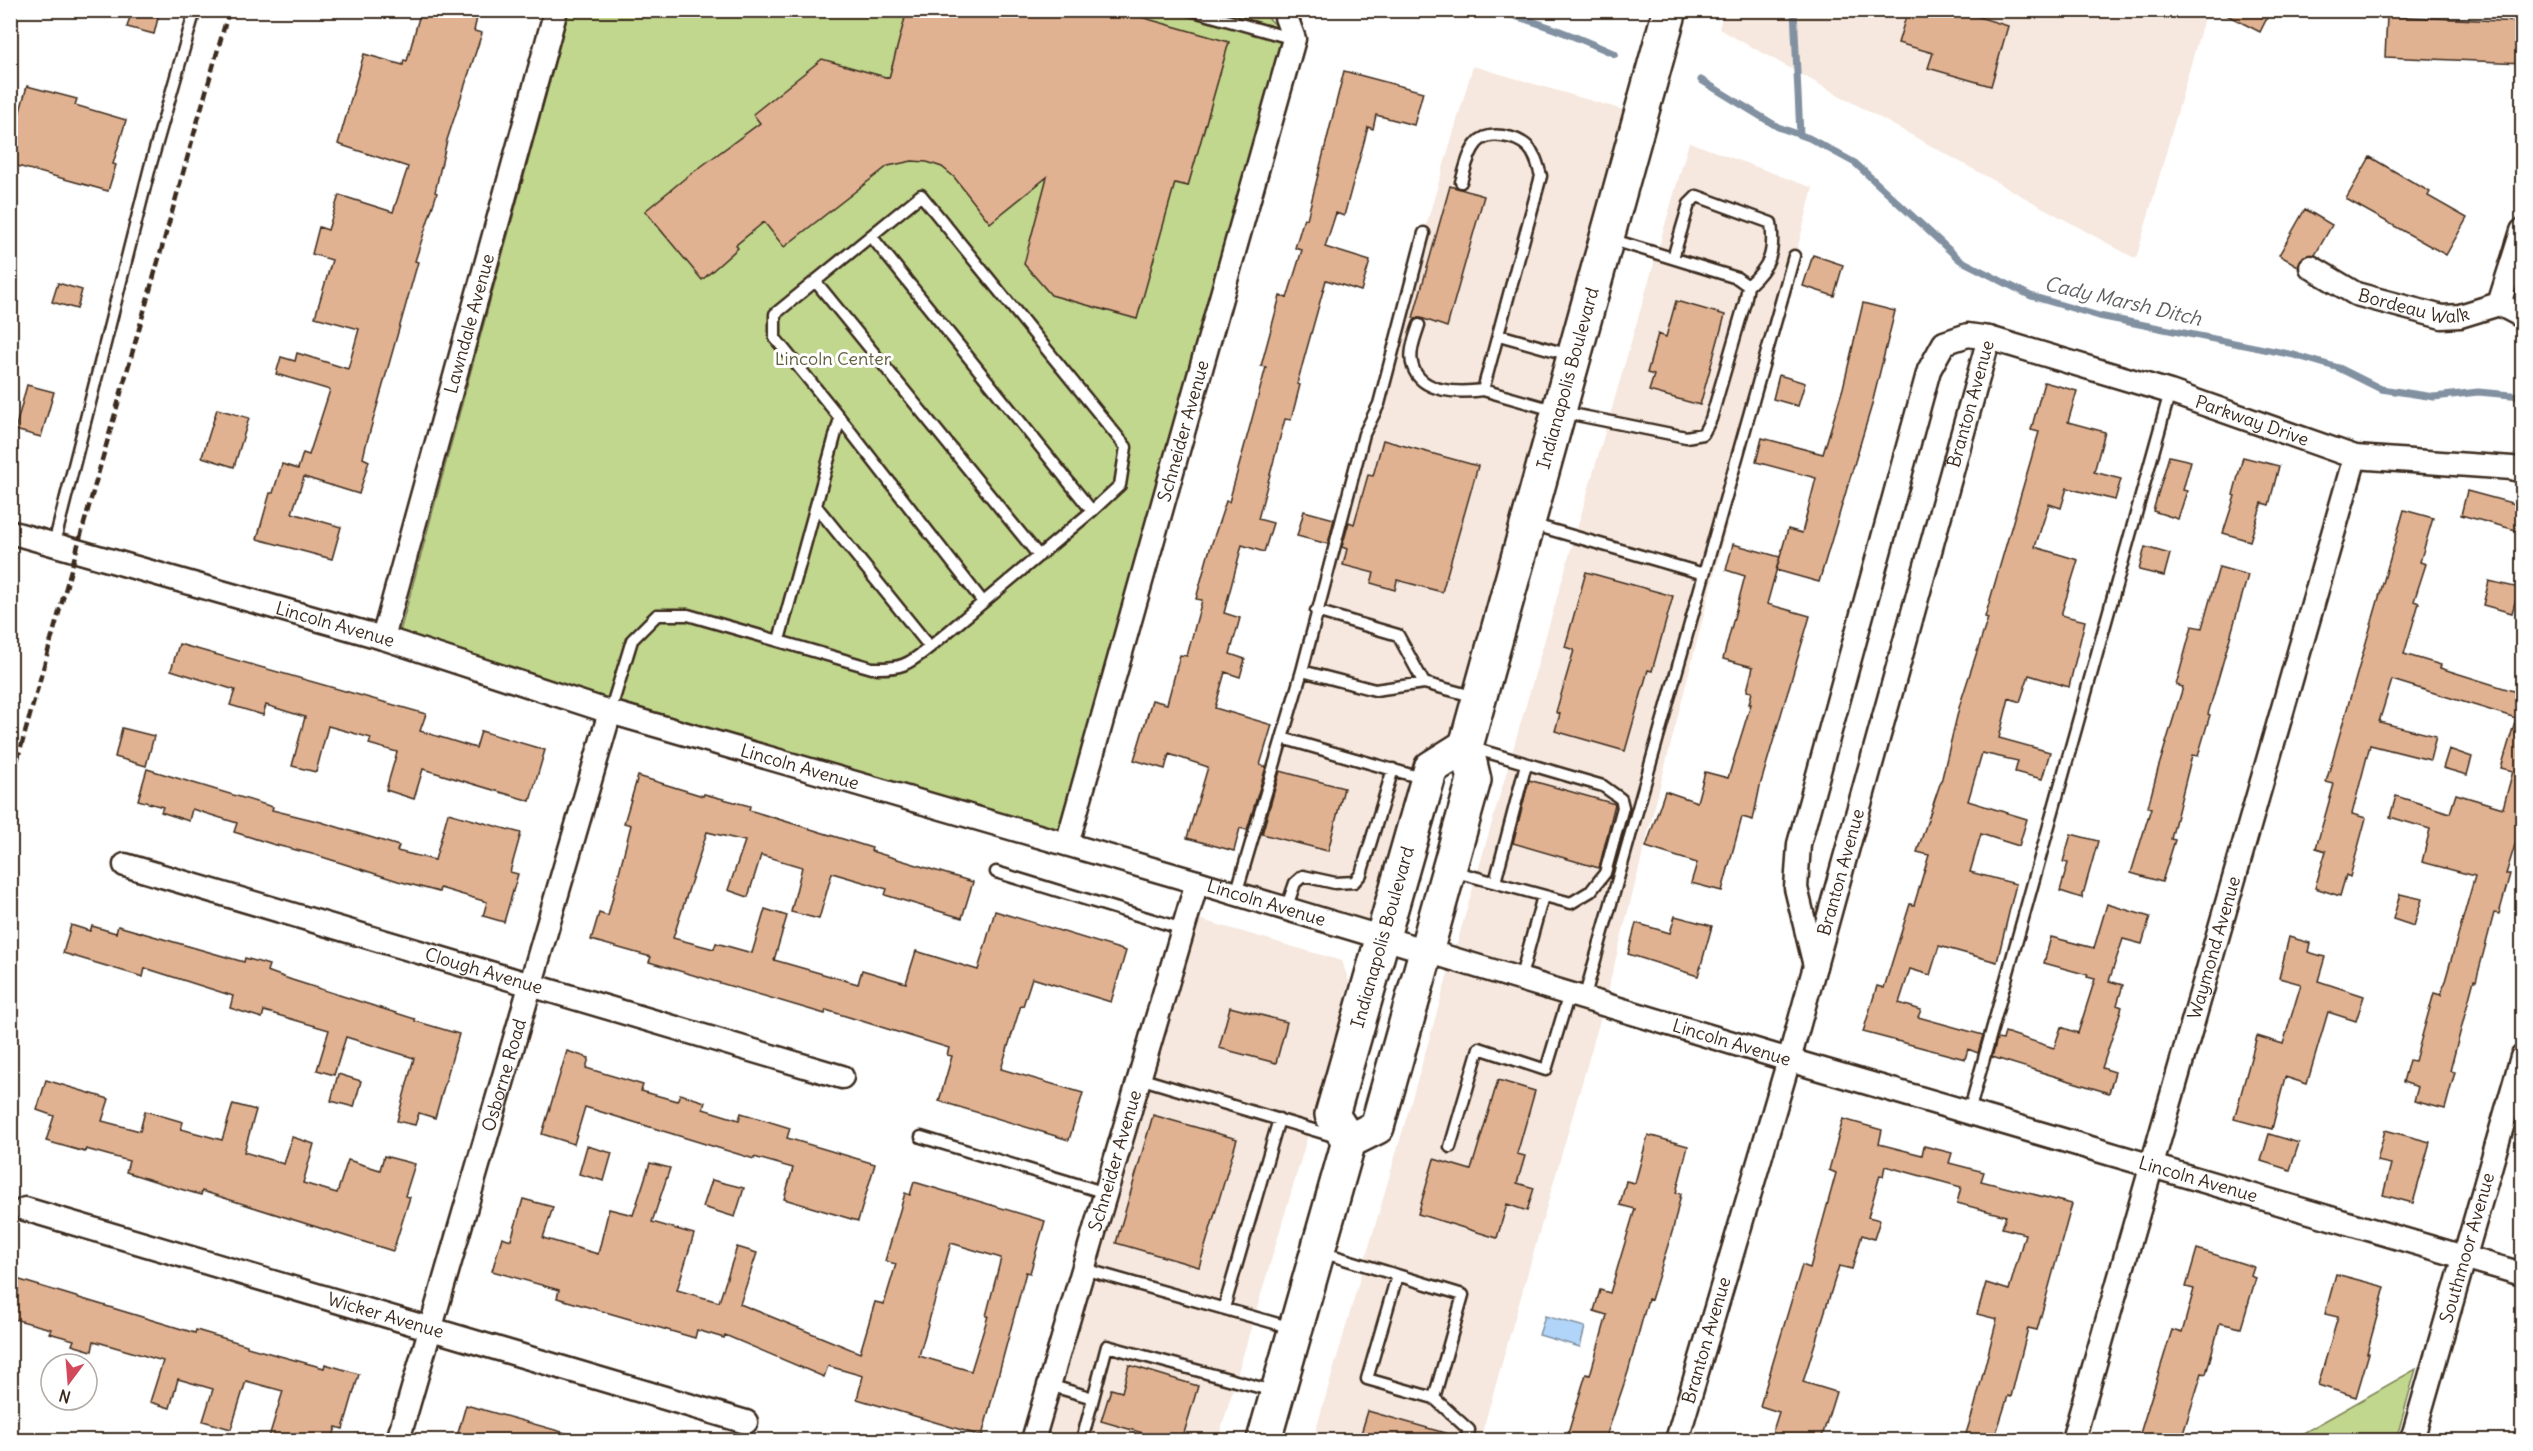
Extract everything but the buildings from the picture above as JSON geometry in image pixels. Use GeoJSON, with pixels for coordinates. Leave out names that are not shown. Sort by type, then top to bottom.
{"type":"FeatureCollection","features":[{"type":"Feature","properties":{"kind":"highway","name":"Indianapolis Boulevard"},"geometry":{"type":"LineString","coordinates":[[1466,746],[1431,768],[1332,1115],[1349,1141],[1377,1127],[1474,780],[1466,746],[1557,411],[1671,10]]}},
{"type":"Feature","properties":{"kind":"highway"},"geometry":{"type":"LineString","coordinates":[[1264,1440],[1349,1141]]}},
{"type":"Feature","properties":{"kind":"street","name":"Lawndale Avenue"},"geometry":{"type":"LineString","coordinates":[[383,638],[556,10]]}},
{"type":"Feature","properties":{"kind":"street"},"geometry":{"type":"LineString","coordinates":[[1287,17],[1294,39]]}},
{"type":"Feature","properties":{"kind":"street","name":"Schneider Avenue"},"geometry":{"type":"LineString","coordinates":[[1067,844],[1294,39]]}},
{"type":"Feature","properties":{"kind":"street"},"geometry":{"type":"LineString","coordinates":[[2523,231],[2499,304],[2523,316]]}},
{"type":"Feature","properties":{"kind":"street","name":"Bordeau Walk"},"geometry":{"type":"LineString","coordinates":[[2310,267],[2356,294],[2442,316],[2460,315],[2499,304]]}},
{"type":"Feature","properties":{"kind":"street","name":"Branton Avenue"},"geometry":{"type":"LineString","coordinates":[[1677,1440],[1789,1060],[1989,338],[1968,335],[1944,343],[1929,370],[1799,844],[1796,888],[1815,966]]}},
{"type":"Feature","properties":{"kind":"street","name":"Parkway Drive"},"geometry":{"type":"LineString","coordinates":[[1989,338],[2170,393],[2355,457],[2512,468],[2523,471]]}},
{"type":"Feature","properties":{"kind":"street","name":"Waymond Avenue"},"geometry":{"type":"LineString","coordinates":[[2073,1440],[2355,457]]}},
{"type":"Feature","properties":{"kind":"street","name":"Lincoln Avenue"},"geometry":{"type":"LineString","coordinates":[[10,532],[383,638],[610,712],[1197,882],[1789,1060],[2523,1274]]}},
{"type":"Feature","properties":{"kind":"street","name":"Osborne Road"},"geometry":{"type":"LineString","coordinates":[[398,1440],[610,712]]}},
{"type":"Feature","properties":{"kind":"street","name":"Clough Avenue"},"geometry":{"type":"LineString","coordinates":[[125,865],[842,1077]]}},
{"type":"Feature","properties":{"kind":"street","name":"Schneider Avenue"},"geometry":{"type":"LineString","coordinates":[[1033,1440],[1197,882]]}},
{"type":"Feature","properties":{"kind":"street","name":"Southmoor Avenue"},"geometry":{"type":"LineString","coordinates":[[2412,1440],[2467,1258],[2523,1057]]}},
{"type":"Feature","properties":{"kind":"street","name":"Wicker Avenue"},"geometry":{"type":"LineString","coordinates":[[25,1209],[746,1422]]}},
{"type":"Feature","properties":{"kind":"lane"},"geometry":{"type":"LineString","coordinates":[[54,544],[150,167],[195,10]]}},
{"type":"Feature","properties":{"kind":"lane"},"geometry":{"type":"LineString","coordinates":[[1190,10],[1294,39]]}},
{"type":"Feature","properties":{"kind":"lane"},"geometry":{"type":"LineString","coordinates":[[1461,182],[1476,144],[1485,136],[1496,134],[1527,145],[1537,161],[1541,176],[1483,390]]}},
{"type":"Feature","properties":{"kind":"lane"},"geometry":{"type":"LineString","coordinates":[[610,712],[632,639],[657,615],[688,615],[872,668],[896,669],[930,647],[1092,512],[1120,485],[1126,447],[921,195],[775,314],[775,338],[983,602]]}},
{"type":"Feature","properties":{"kind":"lane"},"geometry":{"type":"LineString","coordinates":[[1419,325],[1412,349],[1412,366],[1420,379],[1443,390],[1462,393],[1483,390],[1557,411],[1686,436],[1703,434],[1711,418],[1748,286],[1763,272],[1774,244],[1771,223],[1697,196],[1689,204],[1673,258]]}},
{"type":"Feature","properties":{"kind":"lane"},"geometry":{"type":"LineString","coordinates":[[1236,894],[1302,671],[1316,610],[1364,434],[1379,404],[1424,233]]}},
{"type":"Feature","properties":{"kind":"lane"},"geometry":{"type":"LineString","coordinates":[[871,236],[1092,512]]}},
{"type":"Feature","properties":{"kind":"lane"},"geometry":{"type":"LineString","coordinates":[[1607,238],[1737,278],[1748,286]]}},
{"type":"Feature","properties":{"kind":"lane"},"geometry":{"type":"LineString","coordinates":[[1450,1147],[1479,1048],[1546,1070],[1576,997],[1704,574],[1794,256]]}},
{"type":"Feature","properties":{"kind":"lane"},"geometry":{"type":"LineString","coordinates":[[816,282],[1039,556]]}},
{"type":"Feature","properties":{"kind":"lane"},"geometry":{"type":"LineString","coordinates":[[1498,335],[1573,356]]}},
{"type":"Feature","properties":{"kind":"lane"},"geometry":{"type":"LineString","coordinates":[[1969,1112],[2170,393]]}},
{"type":"Feature","properties":{"kind":"lane"},"geometry":{"type":"LineString","coordinates":[[778,640],[840,418]]}},
{"type":"Feature","properties":{"kind":"lane"},"geometry":{"type":"LineString","coordinates":[[816,506],[930,647]]}},
{"type":"Feature","properties":{"kind":"lane"},"geometry":{"type":"LineString","coordinates":[[1528,523],[1704,574]]}},
{"type":"Feature","properties":{"kind":"lane"},"geometry":{"type":"LineString","coordinates":[[1316,610],[1398,635],[1424,683]]}},
{"type":"Feature","properties":{"kind":"lane"},"geometry":{"type":"LineString","coordinates":[[1302,671],[1376,690],[1424,683],[1479,698]]}},
{"type":"Feature","properties":{"kind":"lane"},"geometry":{"type":"LineString","coordinates":[[1282,738],[1428,779]]}},
{"type":"Feature","properties":{"kind":"lane"},"geometry":{"type":"LineString","coordinates":[[1449,870],[1570,903],[1592,891],[1605,873],[1623,807],[1621,799],[1603,786],[1466,746]]}},
{"type":"Feature","properties":{"kind":"lane"},"geometry":{"type":"LineString","coordinates":[[1495,882],[1526,764]]}},
{"type":"Feature","properties":{"kind":"lane"},"geometry":{"type":"LineString","coordinates":[[1286,909],[1295,883],[1303,876],[1335,883],[1354,882],[1361,874],[1393,769]]}},
{"type":"Feature","properties":{"kind":"lane"},"geometry":{"type":"LineString","coordinates":[[996,872],[1183,929]]}},
{"type":"Feature","properties":{"kind":"lane"},"geometry":{"type":"LineString","coordinates":[[1520,980],[1543,896]]}},
{"type":"Feature","properties":{"kind":"lane"},"geometry":{"type":"LineString","coordinates":[[1139,1078],[1349,1141]]}},
{"type":"Feature","properties":{"kind":"lane"},"geometry":{"type":"LineString","coordinates":[[1224,1308],[1279,1119]]}},
{"type":"Feature","properties":{"kind":"lane"},"geometry":{"type":"LineString","coordinates":[[921,1137],[1106,1192]]}},
{"type":"Feature","properties":{"kind":"lane"},"geometry":{"type":"LineString","coordinates":[[1318,1251],[1463,1295],[1434,1398]]}},
{"type":"Feature","properties":{"kind":"lane"},"geometry":{"type":"LineString","coordinates":[[1084,1269],[1296,1329]]}},
{"type":"Feature","properties":{"kind":"lane"},"geometry":{"type":"LineString","coordinates":[[1397,1276],[1367,1379],[1434,1398],[1469,1430],[1466,1440]]}},
{"type":"Feature","properties":{"kind":"lane"},"geometry":{"type":"LineString","coordinates":[[1082,1440],[1107,1346],[1278,1392]]}},
{"type":"Feature","properties":{"kind":"lane"},"geometry":{"type":"LineString","coordinates":[[1049,1385],[1094,1398]]}},
{"type":"Feature","properties":{"kind":"shaded area"},"geometry":{"type":"Polygon","coordinates":[[[1724,10],[2206,11],[2136,259],[1719,29],[1724,10]]]}},
{"type":"Feature","properties":{"kind":"shaded area"},"geometry":{"type":"Polygon","coordinates":[[[1473,66],[1637,114],[1462,742],[1427,766],[1379,933],[1231,888],[1473,66]]]}},
{"type":"Feature","properties":{"kind":"shaded area"},"geometry":{"type":"Polygon","coordinates":[[[1689,142],[1813,188],[1602,1013],[1480,1440],[1313,1440],[1689,142]]]}},
{"type":"Feature","properties":{"kind":"shaded area"},"geometry":{"type":"Polygon","coordinates":[[[1195,918],[1342,961],[1350,984],[1218,1440],[1039,1440],[1195,918]]]}},
{"type":"Feature","properties":{"kind":"green space","name":"Lincoln Center"},"geometry":{"type":"Polygon","coordinates":[[[1260,10],[1283,32],[1061,834],[399,635],[569,11],[1260,10]]]}},
{"type":"Feature","properties":{"kind":"green space"},"geometry":{"type":"Polygon","coordinates":[[[2416,1369],[2396,1440],[2291,1440],[2416,1369]]]}},
{"type":"Feature","properties":{"kind":"water"},"geometry":{"type":"Polygon","coordinates":[[[1545,1316],[1585,1327],[1580,1347],[1539,1335],[1545,1316]]]}},
{"type":"Feature","properties":{"kind":"waterway","name":"Cady Marsh Ditch"},"geometry":{"type":"LineString","coordinates":[[1489,10],[1538,23],[1615,54]]}},
{"type":"Feature","properties":{"kind":"waterway"},"geometry":{"type":"LineString","coordinates":[[1794,10],[1800,135]]}},
{"type":"Feature","properties":{"kind":"waterway","name":"Cady Marsh Ditch"},"geometry":{"type":"LineString","coordinates":[[1701,80],[1778,127],[1809,138],[1855,163],[1960,260],[2031,296],[2099,316],[2294,355],[2339,368],[2381,389],[2434,397],[2478,392],[2522,396]]}},
{"type":"Feature","properties":{"kind":"railway"},"geometry":{"type":"LineString","coordinates":[[10,786],[229,10]]}}]}
